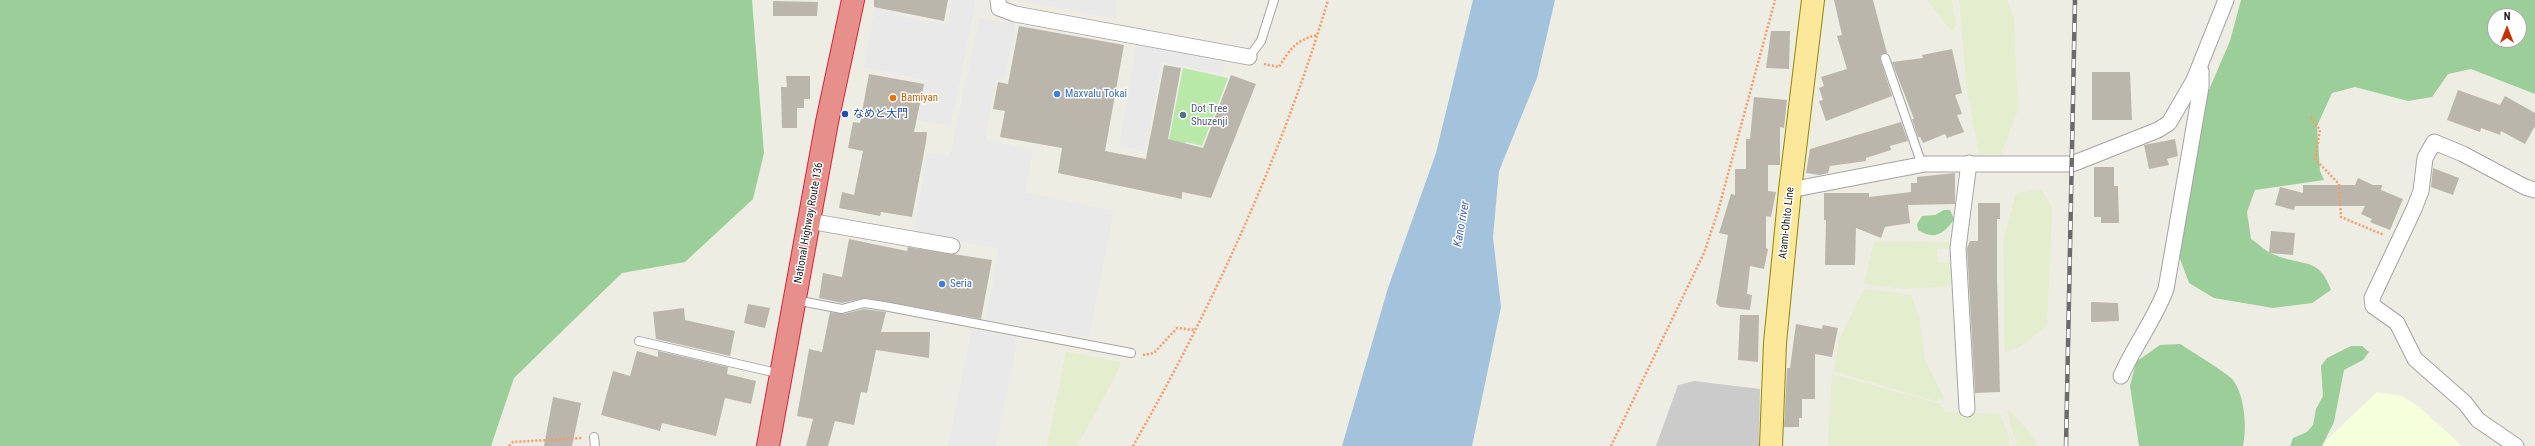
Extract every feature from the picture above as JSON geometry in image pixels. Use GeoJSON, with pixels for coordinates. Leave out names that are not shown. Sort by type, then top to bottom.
{"type":"FeatureCollection","features":[{"type":"Feature","properties":{"kind":"highway","name":"National Highway Route 136"},"geometry":{"type":"LineString","coordinates":[[768,446],[827,122],[854,0]]}},
{"type":"Feature","properties":{"kind":"main road","name":"Atami-Ohito Line"},"geometry":{"type":"LineString","coordinates":[[1771,446],[1775,343],[1790,190],[1813,0]]}},
{"type":"Feature","properties":{"kind":"street"},"geometry":{"type":"LineString","coordinates":[[998,0],[999,8],[1015,14],[1249,56]]}},
{"type":"Feature","properties":{"kind":"street"},"geometry":{"type":"LineString","coordinates":[[1790,190],[1922,165],[1969,163],[2072,164],[2158,130],[2169,123],[2202,64],[2226,0]]}},
{"type":"Feature","properties":{"kind":"street"},"geometry":{"type":"LineString","coordinates":[[2121,376],[2133,349],[2160,304],[2166,288],[2201,87],[2202,64]]}},
{"type":"Feature","properties":{"kind":"street"},"geometry":{"type":"LineString","coordinates":[[2516,446],[2478,420],[2465,403],[2415,359],[2397,323],[2373,306],[2372,298],[2376,286],[2399,243],[2421,191],[2425,158],[2434,142],[2463,154],[2525,187],[2535,190]]}},
{"type":"Feature","properties":{"kind":"street"},"geometry":{"type":"LineString","coordinates":[[1966,409],[1958,248],[1969,163]]}},
{"type":"Feature","properties":{"kind":"street"},"geometry":{"type":"LineString","coordinates":[[809,221],[952,246]]}},
{"type":"Feature","properties":{"kind":"lane"},"geometry":{"type":"LineString","coordinates":[[1249,56],[1261,41],[1274,0]]}},
{"type":"Feature","properties":{"kind":"lane"},"geometry":{"type":"LineString","coordinates":[[1884,58],[1922,165]]}},
{"type":"Feature","properties":{"kind":"lane"},"geometry":{"type":"LineString","coordinates":[[794,300],[842,309],[864,303],[884,306],[1131,353]]}},
{"type":"Feature","properties":{"kind":"lane"},"geometry":{"type":"LineString","coordinates":[[639,341],[781,374]]}},
{"type":"Feature","properties":{"kind":"lane"},"geometry":{"type":"LineString","coordinates":[[594,437],[595,446]]}},
{"type":"Feature","properties":{"kind":"path"},"geometry":{"type":"LineString","coordinates":[[1133,446],[1195,330],[1279,140],[1328,0]]}},
{"type":"Feature","properties":{"kind":"path"},"geometry":{"type":"LineString","coordinates":[[1611,446],[1704,252],[1718,211],[1775,0]]}},
{"type":"Feature","properties":{"kind":"path"},"geometry":{"type":"LineString","coordinates":[[1249,56],[1257,62],[1279,67],[1288,52],[1300,39],[1317,35]]}},
{"type":"Feature","properties":{"kind":"path"},"geometry":{"type":"LineString","coordinates":[[2311,117],[2320,130],[2315,159],[2339,184],[2341,217],[2355,221],[2399,243]]}},
{"type":"Feature","properties":{"kind":"path"},"geometry":{"type":"LineString","coordinates":[[1131,353],[1147,356],[1154,353],[1177,328],[1195,330]]}},
{"type":"Feature","properties":{"kind":"path"},"geometry":{"type":"LineString","coordinates":[[509,446],[513,442],[594,437]]}},
{"type":"Feature","properties":{"kind":"shaded area"},"geometry":{"type":"Polygon","coordinates":[[[877,0],[897,0],[894,14],[947,25],[952,0],[976,0],[951,126],[918,120],[925,80],[863,67],[877,0]]]}},
{"type":"Feature","properties":{"kind":"shaded area"},"geometry":{"type":"Polygon","coordinates":[[[1019,0],[1116,0],[1117,19],[1019,0]]]}},
{"type":"Feature","properties":{"kind":"shaded area"},"geometry":{"type":"Polygon","coordinates":[[[1927,0],[1952,0],[1956,26],[1951,31],[1927,0]]]}},
{"type":"Feature","properties":{"kind":"shaded area"},"geometry":{"type":"Polygon","coordinates":[[[1959,0],[2007,0],[2014,18],[2018,110],[2001,154],[1979,154],[1967,90],[1959,0]]]}},
{"type":"Feature","properties":{"kind":"shaded area"},"geometry":{"type":"Polygon","coordinates":[[[979,18],[1016,24],[1005,80],[996,79],[985,139],[1033,150],[1025,192],[1114,211],[1089,337],[986,319],[999,249],[914,232],[927,153],[950,156],[979,18]]]}},
{"type":"Feature","properties":{"kind":"shaded area"},"geometry":{"type":"Polygon","coordinates":[[[1137,44],[1226,61],[1222,74],[1162,62],[1145,151],[1119,146],[1137,44]]]}},
{"type":"Feature","properties":{"kind":"shaded area"},"geometry":{"type":"Polygon","coordinates":[[[2041,190],[2052,207],[2047,326],[2017,349],[2005,352],[2003,241],[2016,193],[2041,190]]]}},
{"type":"Feature","properties":{"kind":"shaded area"},"geometry":{"type":"Polygon","coordinates":[[[1874,242],[1949,242],[1949,249],[1937,249],[1937,262],[1950,263],[1951,286],[1904,289],[1864,284],[1874,242]]]}},
{"type":"Feature","properties":{"kind":"shaded area"},"geometry":{"type":"Polygon","coordinates":[[[1865,289],[1911,295],[1919,317],[1925,361],[1944,397],[1943,400],[1935,401],[1833,371],[1839,340],[1862,292],[1865,289]]]}},
{"type":"Feature","properties":{"kind":"shaded area"},"geometry":{"type":"Polygon","coordinates":[[[972,329],[1018,338],[996,446],[948,446],[972,329]]]}},
{"type":"Feature","properties":{"kind":"shaded area"},"geometry":{"type":"Polygon","coordinates":[[[1066,352],[1121,362],[1114,379],[1077,446],[1047,446],[1066,352]]]}},
{"type":"Feature","properties":{"kind":"shaded area"},"geometry":{"type":"Polygon","coordinates":[[[1832,374],[1941,404],[1945,412],[2000,414],[2008,434],[2010,446],[1828,446],[1832,374]]]}},
{"type":"Feature","properties":{"kind":"shaded area"},"geometry":{"type":"Polygon","coordinates":[[[1694,381],[1760,389],[1759,446],[1656,446],[1678,385],[1694,381]]]}},
{"type":"Feature","properties":{"kind":"shaded area"},"geometry":{"type":"Polygon","coordinates":[[[2377,392],[2402,396],[2418,406],[2462,446],[2320,446],[2377,392]]]}},
{"type":"Feature","properties":{"kind":"shaded area"},"geometry":{"type":"Polygon","coordinates":[[[2008,410],[2028,430],[2038,446],[2017,446],[2007,412],[2008,410]]]}},
{"type":"Feature","properties":{"kind":"green space"},"geometry":{"type":"Polygon","coordinates":[[[0,0],[752,0],[764,153],[753,199],[685,262],[622,273],[514,378],[491,446],[0,446],[0,0]]]}},
{"type":"Feature","properties":{"kind":"green space"},"geometry":{"type":"Polygon","coordinates":[[[2241,0],[2535,0],[2535,94],[2471,69],[2448,74],[2432,97],[2408,101],[2355,87],[2332,93],[2317,126],[2320,171],[2324,180],[2255,190],[2247,212],[2251,239],[2272,254],[2285,259],[2309,264],[2321,272],[2331,290],[2312,303],[2273,308],[2214,298],[2189,283],[2179,256],[2202,106],[2230,41],[2241,0]]]}},
{"type":"Feature","properties":{"kind":"green space"},"geometry":{"type":"Polygon","coordinates":[[[1183,68],[1228,78],[1202,146],[1186,142],[1178,163],[1146,157],[1150,137],[1169,140],[1183,68]]]}},
{"type":"Feature","properties":{"kind":"green space"},"geometry":{"type":"Polygon","coordinates":[[[1944,210],[1950,210],[1954,219],[1943,232],[1930,235],[1918,230],[1917,224],[1922,216],[1935,215],[1944,210]]]}},
{"type":"Feature","properties":{"kind":"green space"},"geometry":{"type":"Polygon","coordinates":[[[2180,344],[2233,380],[2240,395],[2244,412],[2245,430],[2243,446],[2139,446],[2130,386],[2136,362],[2160,345],[2180,344]]]}},
{"type":"Feature","properties":{"kind":"green space"},"geometry":{"type":"Polygon","coordinates":[[[2351,346],[2362,346],[2369,352],[2363,360],[2344,370],[2334,422],[2322,446],[2290,446],[2293,438],[2307,432],[2313,425],[2316,409],[2323,396],[2321,366],[2327,358],[2351,346]]]}},
{"type":"Feature","properties":{"kind":"water","name":"Kano river"},"geometry":{"type":"Polygon","coordinates":[[[1473,0],[1555,0],[1537,78],[1499,171],[1493,237],[1501,307],[1472,446],[1342,446],[1388,288],[1436,153],[1473,0]]]}},
{"type":"Feature","properties":{"kind":"building"},"geometry":{"type":"Polygon","coordinates":[[[874,0],[948,0],[944,21],[874,7],[874,0]]]}},
{"type":"Feature","properties":{"kind":"building"},"geometry":{"type":"Polygon","coordinates":[[[1834,0],[1873,0],[1887,53],[1881,54],[1880,59],[1892,96],[1826,121],[1819,101],[1823,100],[1819,88],[1824,86],[1821,77],[1847,69],[1837,36],[1842,35],[1834,0]]]}},
{"type":"Feature","properties":{"kind":"building"},"geometry":{"type":"Polygon","coordinates":[[[773,1],[818,2],[817,16],[773,16],[773,1]]]}},
{"type":"Feature","properties":{"kind":"building"},"geometry":{"type":"Polygon","coordinates":[[[1019,26],[1124,45],[1105,151],[1146,159],[1164,65],[1181,68],[1168,139],[1203,148],[1231,75],[1256,84],[1211,198],[1182,192],[1182,199],[1058,173],[1062,148],[1000,137],[1005,111],[993,109],[998,82],[1008,84],[1019,26]]]}},
{"type":"Feature","properties":{"kind":"building"},"geometry":{"type":"Polygon","coordinates":[[[1771,31],[1790,31],[1789,69],[1766,68],[1771,31]]]}},
{"type":"Feature","properties":{"kind":"building"},"geometry":{"type":"Polygon","coordinates":[[[1952,49],[1962,93],[1955,95],[1962,114],[1957,115],[1964,132],[1947,138],[1945,134],[1923,143],[1920,137],[1918,137],[1912,119],[1914,119],[1892,62],[1923,58],[1922,55],[1952,49]]]}},
{"type":"Feature","properties":{"kind":"building"},"geometry":{"type":"Polygon","coordinates":[[[2092,72],[2130,72],[2132,120],[2092,120],[2092,72]]]}},
{"type":"Feature","properties":{"kind":"building"},"geometry":{"type":"Polygon","coordinates":[[[869,74],[924,84],[914,132],[927,132],[912,217],[881,212],[880,216],[839,208],[842,192],[854,195],[863,151],[848,148],[853,122],[860,123],[869,74]]]}},
{"type":"Feature","properties":{"kind":"building"},"geometry":{"type":"Polygon","coordinates":[[[786,76],[810,76],[810,99],[804,99],[804,108],[797,108],[797,128],[782,128],[781,87],[787,87],[786,76]]]}},
{"type":"Feature","properties":{"kind":"building"},"geometry":{"type":"Polygon","coordinates":[[[2458,90],[2500,105],[2505,96],[2535,113],[2535,126],[2525,144],[2501,131],[2500,135],[2481,128],[2480,132],[2447,120],[2458,90]]]}},
{"type":"Feature","properties":{"kind":"building"},"geometry":{"type":"Polygon","coordinates":[[[1754,97],[1787,100],[1784,128],[1780,127],[1780,165],[1768,165],[1768,191],[1776,192],[1771,217],[1766,216],[1766,248],[1768,249],[1764,269],[1750,266],[1747,294],[1752,295],[1750,310],[1720,307],[1716,303],[1728,235],[1719,233],[1731,194],[1735,195],[1735,169],[1746,169],[1746,139],[1750,139],[1754,97]]]}},
{"type":"Feature","properties":{"kind":"building"},"geometry":{"type":"Polygon","coordinates":[[[1901,122],[1908,141],[1890,146],[1891,150],[1866,158],[1866,161],[1830,166],[1828,173],[1819,175],[1806,173],[1810,149],[1901,122]]]}},
{"type":"Feature","properties":{"kind":"building"},"geometry":{"type":"Polygon","coordinates":[[[2175,139],[2178,156],[2167,159],[2169,165],[2149,169],[2144,145],[2175,139]]]}},
{"type":"Feature","properties":{"kind":"building"},"geometry":{"type":"Polygon","coordinates":[[[2094,167],[2114,167],[2114,186],[2118,186],[2119,223],[2101,223],[2101,217],[2094,217],[2094,167]]]}},
{"type":"Feature","properties":{"kind":"building"},"geometry":{"type":"Polygon","coordinates":[[[2433,168],[2459,178],[2453,195],[2431,187],[2433,168]]]}},
{"type":"Feature","properties":{"kind":"building"},"geometry":{"type":"Polygon","coordinates":[[[1955,173],[1955,204],[1908,205],[1910,223],[1885,227],[1881,238],[1856,228],[1855,265],[1825,265],[1826,220],[1824,220],[1824,193],[1869,193],[1869,197],[1911,192],[1911,183],[1917,183],[1917,177],[1955,173]]]}},
{"type":"Feature","properties":{"kind":"building"},"geometry":{"type":"Polygon","coordinates":[[[2358,178],[2373,185],[2382,185],[2381,190],[2403,199],[2390,230],[2370,222],[2372,219],[2361,214],[2365,206],[2295,206],[2294,210],[2275,205],[2280,187],[2303,193],[2303,185],[2355,185],[2358,178]]]}},
{"type":"Feature","properties":{"kind":"building"},"geometry":{"type":"Polygon","coordinates":[[[1978,203],[2000,203],[2000,219],[1997,219],[1997,276],[2000,392],[1975,393],[1967,248],[1970,241],[1978,241],[1978,203]]]}},
{"type":"Feature","properties":{"kind":"building"},"geometry":{"type":"Polygon","coordinates":[[[2271,231],[2295,233],[2293,255],[2269,253],[2271,231]]]}},
{"type":"Feature","properties":{"kind":"building"},"geometry":{"type":"Polygon","coordinates":[[[849,239],[907,251],[908,247],[992,260],[981,319],[865,298],[842,303],[819,298],[823,273],[842,277],[849,239]]]}},
{"type":"Feature","properties":{"kind":"building"},"geometry":{"type":"Polygon","coordinates":[[[2091,302],[2118,303],[2119,321],[2091,322],[2091,302]]]}},
{"type":"Feature","properties":{"kind":"building"},"geometry":{"type":"Polygon","coordinates":[[[748,304],[770,308],[765,328],[744,323],[748,304]]]}},
{"type":"Feature","properties":{"kind":"building"},"geometry":{"type":"Polygon","coordinates":[[[684,308],[685,320],[735,331],[730,356],[656,339],[653,312],[684,308]]]}},
{"type":"Feature","properties":{"kind":"building"},"geometry":{"type":"Polygon","coordinates":[[[864,309],[886,312],[881,332],[930,332],[929,358],[876,350],[867,393],[861,392],[854,425],[835,421],[828,446],[806,446],[813,419],[797,416],[809,349],[822,352],[830,312],[843,314],[864,309]]]}},
{"type":"Feature","properties":{"kind":"building"},"geometry":{"type":"Polygon","coordinates":[[[1740,315],[1759,315],[1758,362],[1738,360],[1740,315]]]}},
{"type":"Feature","properties":{"kind":"building"},"geometry":{"type":"Polygon","coordinates":[[[1796,324],[1822,329],[1823,325],[1838,328],[1832,357],[1815,354],[1815,399],[1802,399],[1802,418],[1799,418],[1799,427],[1784,427],[1787,368],[1790,368],[1796,324]]]}},
{"type":"Feature","properties":{"kind":"building"},"geometry":{"type":"Polygon","coordinates":[[[637,351],[658,357],[658,351],[728,367],[727,374],[756,381],[751,404],[725,398],[716,436],[662,423],[660,431],[601,415],[613,371],[630,376],[637,351]]]}},
{"type":"Feature","properties":{"kind":"building"},"geometry":{"type":"Polygon","coordinates":[[[553,397],[581,403],[572,446],[544,446],[553,397]]]}},
{"type":"Feature","properties":{"kind":"railway"},"geometry":{"type":"LineString","coordinates":[[2066,446],[2075,0]]}},
{"type":"Feature","properties":{"kind":"place","name":"Maxvalu Tokai"},"geometry":{"type":"Point","coordinates":[1057,94]}},
{"type":"Feature","properties":{"kind":"place","name":"Bamiyan"},"geometry":{"type":"Point","coordinates":[893,98]}},
{"type":"Feature","properties":{"kind":"place","name":"なめど大門"},"geometry":{"type":"Point","coordinates":[845,114]}},
{"type":"Feature","properties":{"kind":"place","name":"Dot Tree Shuzenji"},"geometry":{"type":"Point","coordinates":[1183,115]}},
{"type":"Feature","properties":{"kind":"place","name":"Seria"},"geometry":{"type":"Point","coordinates":[942,284]}}]}
